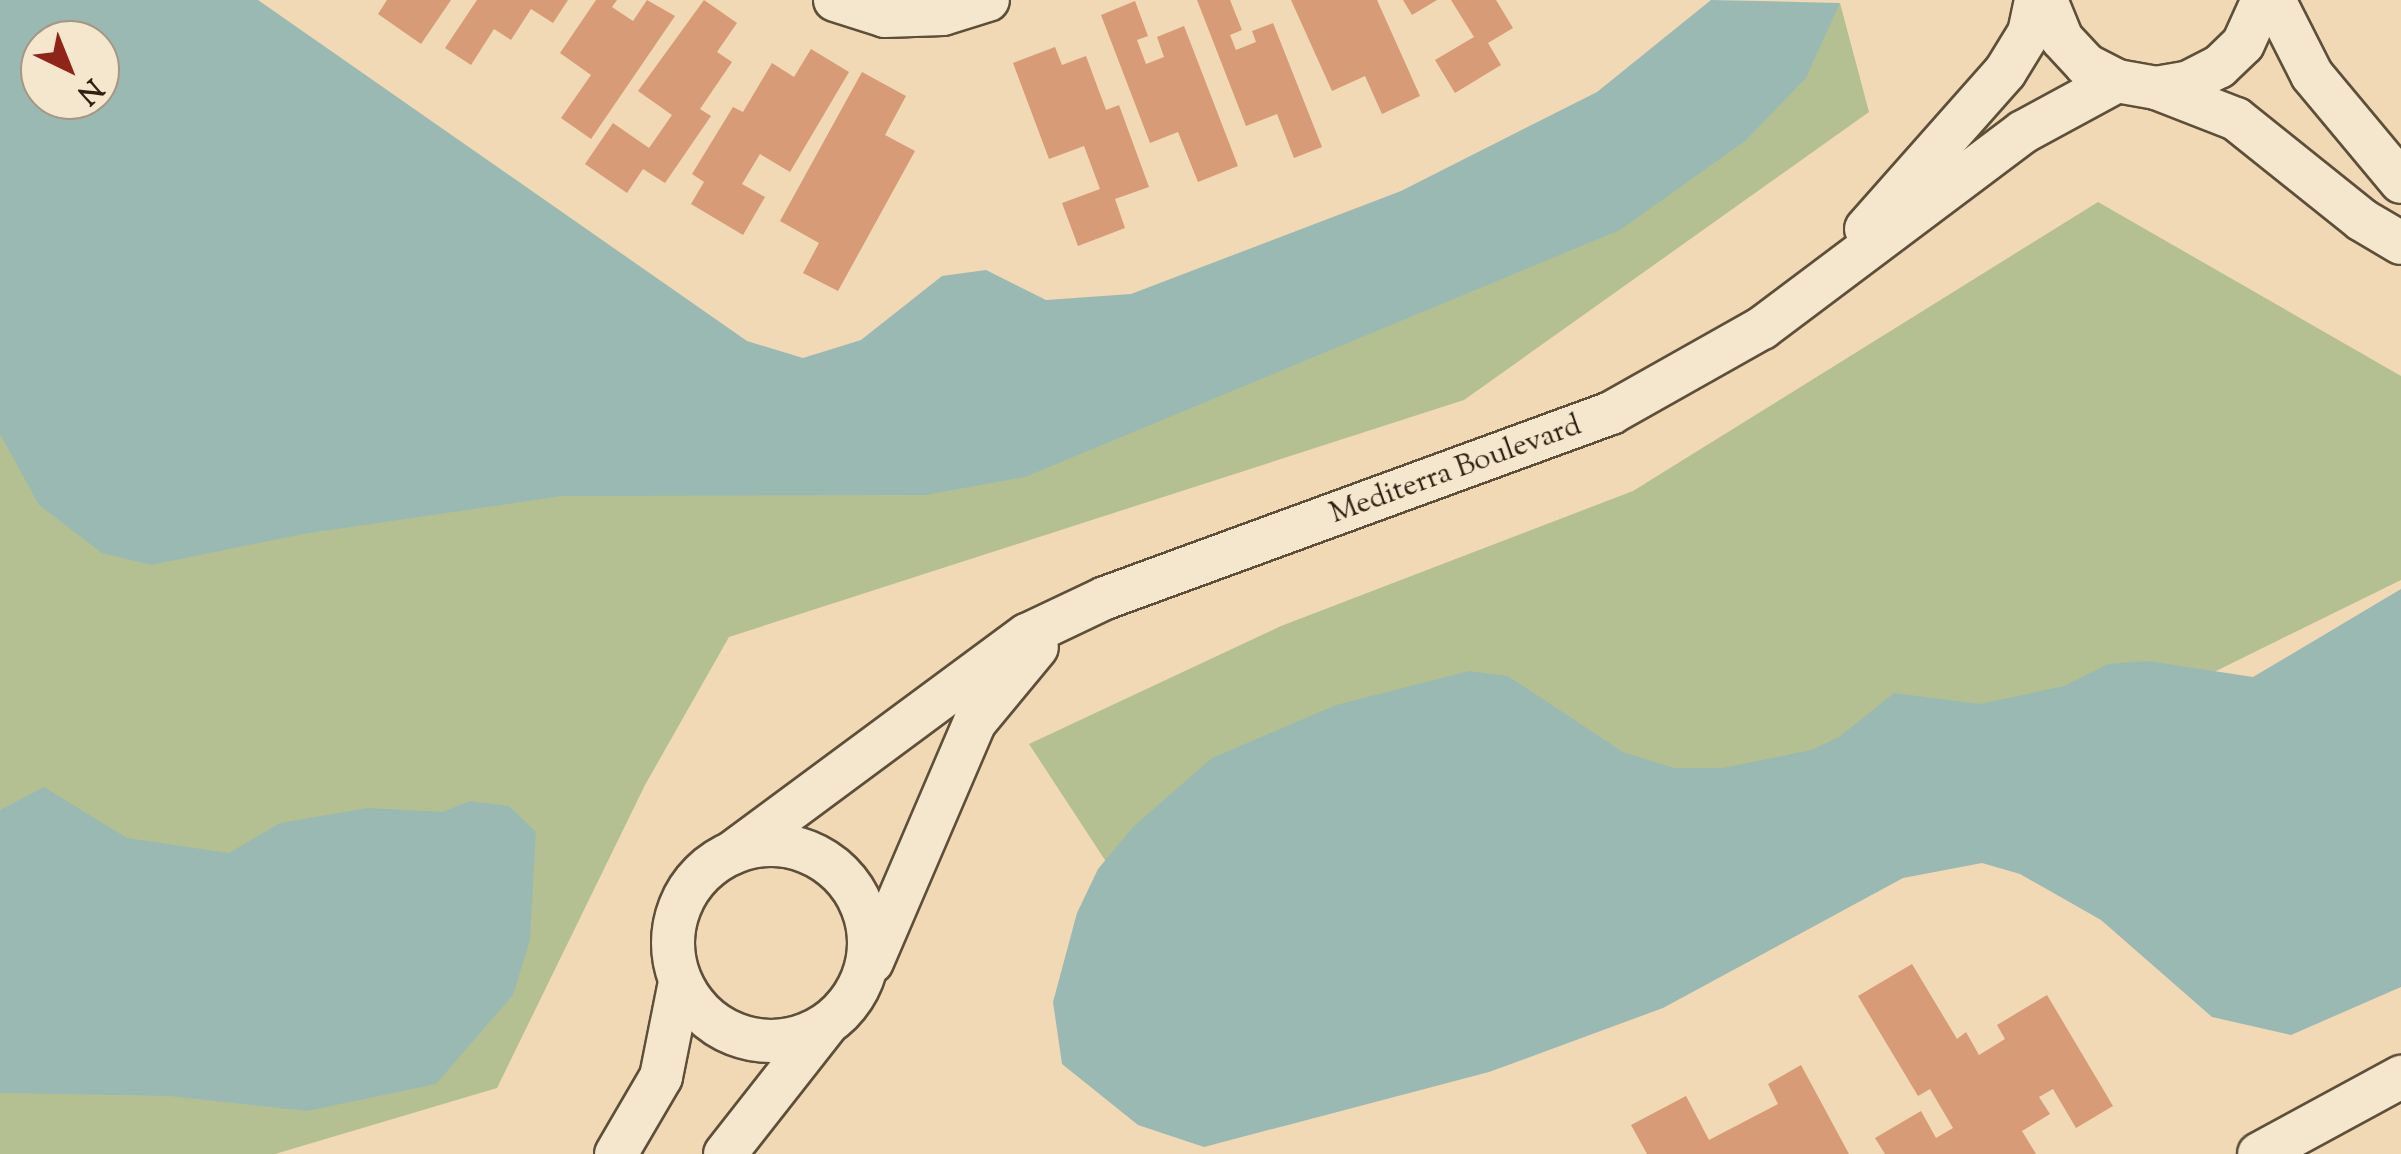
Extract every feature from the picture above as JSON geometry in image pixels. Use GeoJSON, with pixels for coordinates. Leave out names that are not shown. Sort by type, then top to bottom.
{"type":"FeatureCollection","features":[{"type":"Feature","properties":{"kind":"street"},"geometry":{"type":"LineString","coordinates":[[835,0],[885,16],[944,14],[988,0]]}},
{"type":"Feature","properties":{"kind":"street","name":"Mediterra Boulevard"},"geometry":{"type":"LineString","coordinates":[[1820,282],[2005,72],[2029,33],[2036,0]]}},
{"type":"Feature","properties":{"kind":"street"},"geometry":{"type":"LineString","coordinates":[[2046,0],[2062,39],[2086,64],[2236,119],[2362,220],[2401,242]]}},
{"type":"Feature","properties":{"kind":"street","name":"Mediterra Boulevard"},"geometry":{"type":"LineString","coordinates":[[732,853],[974,670],[1069,615],[1611,414],[1762,328],[2023,132],[2136,84],[2189,82],[2219,67],[2243,44],[2263,0]]}},
{"type":"Feature","properties":{"kind":"street"},"geometry":{"type":"LineString","coordinates":[[2274,0],[2312,74],[2401,182]]}},
{"type":"Feature","properties":{"kind":"street","name":"Mediterra Boulevard"},"geometry":{"type":"LineString","coordinates":[[862,981],[975,722],[1013,671],[1069,615]]}},
{"type":"Feature","properties":{"kind":"street"},"geometry":{"type":"LineString","coordinates":[[725,1154],[862,981],[870,948],[866,915],[852,885],[828,862],[798,848],[764,845],[732,853],[686,893],[672,952],[680,982],[716,1026],[742,1038],[786,1040],[826,1025]]}},
{"type":"Feature","properties":{"kind":"street"},"geometry":{"type":"LineString","coordinates":[[616,1154],[661,1077],[680,982]]}},
{"type":"Feature","properties":{"kind":"street"},"geometry":{"type":"LineString","coordinates":[[2258,1154],[2401,1077]]}},
{"type":"Feature","properties":{"kind":"green space"},"geometry":{"type":"Polygon","coordinates":[[[1840,3],[1869,112],[1464,400],[729,637],[645,785],[497,1088],[275,1154],[0,1154],[0,103],[20,109],[20,120],[52,120],[917,400],[1391,261],[1840,3]]]}},
{"type":"Feature","properties":{"kind":"green space"},"geometry":{"type":"Polygon","coordinates":[[[2098,202],[2401,376],[2401,580],[2212,673],[1158,941],[1029,744],[1281,626],[1633,491],[2098,202]]]}},
{"type":"Feature","properties":{"kind":"water"},"geometry":{"type":"Polygon","coordinates":[[[0,0],[258,0],[747,341],[803,358],[861,340],[942,276],[986,270],[1046,300],[1131,294],[1401,191],[1597,92],[1711,0],[1840,3],[1806,78],[1745,141],[1620,230],[1025,477],[925,495],[562,496],[303,534],[151,565],[102,553],[39,505],[0,434],[0,0]]]}},
{"type":"Feature","properties":{"kind":"water"},"geometry":{"type":"Polygon","coordinates":[[[2401,589],[2401,987],[2291,1035],[2212,1017],[2101,920],[2020,874],[1982,863],[1903,878],[1663,1008],[1489,1072],[1204,1147],[1138,1125],[1062,1064],[1053,1002],[1077,913],[1098,869],[1134,826],[1212,758],[1336,705],[1469,671],[1508,676],[1623,752],[1674,768],[1723,768],[1811,750],[1839,737],[1894,693],[1980,704],[2064,686],[2108,664],[2148,661],[2253,677],[2401,589]]]}},
{"type":"Feature","properties":{"kind":"water"},"geometry":{"type":"Polygon","coordinates":[[[44,787],[127,838],[229,853],[280,823],[368,808],[442,812],[470,801],[509,806],[536,832],[530,940],[513,995],[436,1084],[307,1111],[169,1096],[0,1093],[0,810],[44,787]]]}},
{"type":"Feature","properties":{"kind":"building"},"geometry":{"type":"Polygon","coordinates":[[[387,0],[451,0],[421,44],[378,14],[387,0]]]}},
{"type":"Feature","properties":{"kind":"building"},"geometry":{"type":"Polygon","coordinates":[[[477,0],[568,0],[553,23],[531,9],[511,40],[494,29],[471,65],[445,48],[477,0]]]}},
{"type":"Feature","properties":{"kind":"building"},"geometry":{"type":"Polygon","coordinates":[[[596,0],[617,0],[612,7],[633,21],[647,0],[675,16],[591,139],[561,118],[591,75],[560,53],[596,0]]]}},
{"type":"Feature","properties":{"kind":"building"},"geometry":{"type":"Polygon","coordinates":[[[704,0],[737,23],[717,52],[732,62],[700,109],[711,116],[665,183],[643,169],[627,193],[585,164],[613,123],[649,148],[672,115],[638,91],[704,0]]]}},
{"type":"Feature","properties":{"kind":"building"},"geometry":{"type":"Polygon","coordinates":[[[1197,0],[1230,0],[1242,30],[1230,35],[1236,50],[1256,42],[1252,31],[1273,23],[1322,147],[1294,158],[1277,114],[1246,126],[1197,0]]]}},
{"type":"Feature","properties":{"kind":"building"},"geometry":{"type":"Polygon","coordinates":[[[1291,0],[1377,0],[1420,96],[1382,114],[1365,76],[1332,91],[1291,0]]]}},
{"type":"Feature","properties":{"kind":"building"},"geometry":{"type":"Polygon","coordinates":[[[1403,0],[1437,0],[1412,15],[1403,0]]]}},
{"type":"Feature","properties":{"kind":"building"},"geometry":{"type":"Polygon","coordinates":[[[1451,0],[1496,0],[1513,28],[1488,43],[1501,65],[1455,93],[1435,60],[1474,37],[1451,0]]]}},
{"type":"Feature","properties":{"kind":"building"},"geometry":{"type":"Polygon","coordinates":[[[1135,1],[1148,36],[1137,40],[1146,64],[1164,57],[1157,37],[1184,26],[1238,166],[1198,182],[1178,132],[1150,143],[1101,15],[1135,1]]]}},
{"type":"Feature","properties":{"kind":"building"},"geometry":{"type":"Polygon","coordinates":[[[1055,47],[1062,65],[1086,56],[1106,110],[1119,105],[1149,187],[1115,199],[1125,228],[1078,246],[1062,203],[1100,189],[1084,146],[1049,159],[1013,63],[1055,47]]]}},
{"type":"Feature","properties":{"kind":"building"},"geometry":{"type":"Polygon","coordinates":[[[811,49],[849,72],[790,172],[760,154],[742,184],[765,197],[743,235],[691,204],[704,182],[692,174],[733,107],[743,112],[772,63],[794,77],[811,49]]]}},
{"type":"Feature","properties":{"kind":"building"},"geometry":{"type":"Polygon","coordinates":[[[862,72],[906,96],[885,135],[915,151],[838,291],[803,273],[819,243],[780,221],[862,72]]]}},
{"type":"Feature","properties":{"kind":"building"},"geometry":{"type":"Polygon","coordinates":[[[1912,964],[1957,1039],[1966,1032],[1979,1055],[2005,1039],[1997,1025],[2047,995],[2113,1106],[2076,1128],[2053,1089],[2039,1097],[2050,1114],[2022,1131],[2036,1154],[1885,1154],[1875,1138],[1921,1111],[1936,1138],[1953,1128],[1930,1089],[1918,1096],[1858,996],[1912,964]]]}},
{"type":"Feature","properties":{"kind":"building"},"geometry":{"type":"Polygon","coordinates":[[[1801,1065],[1849,1154],[1647,1154],[1631,1125],[1686,1096],[1709,1140],[1778,1104],[1768,1084],[1801,1065]]]}}]}
